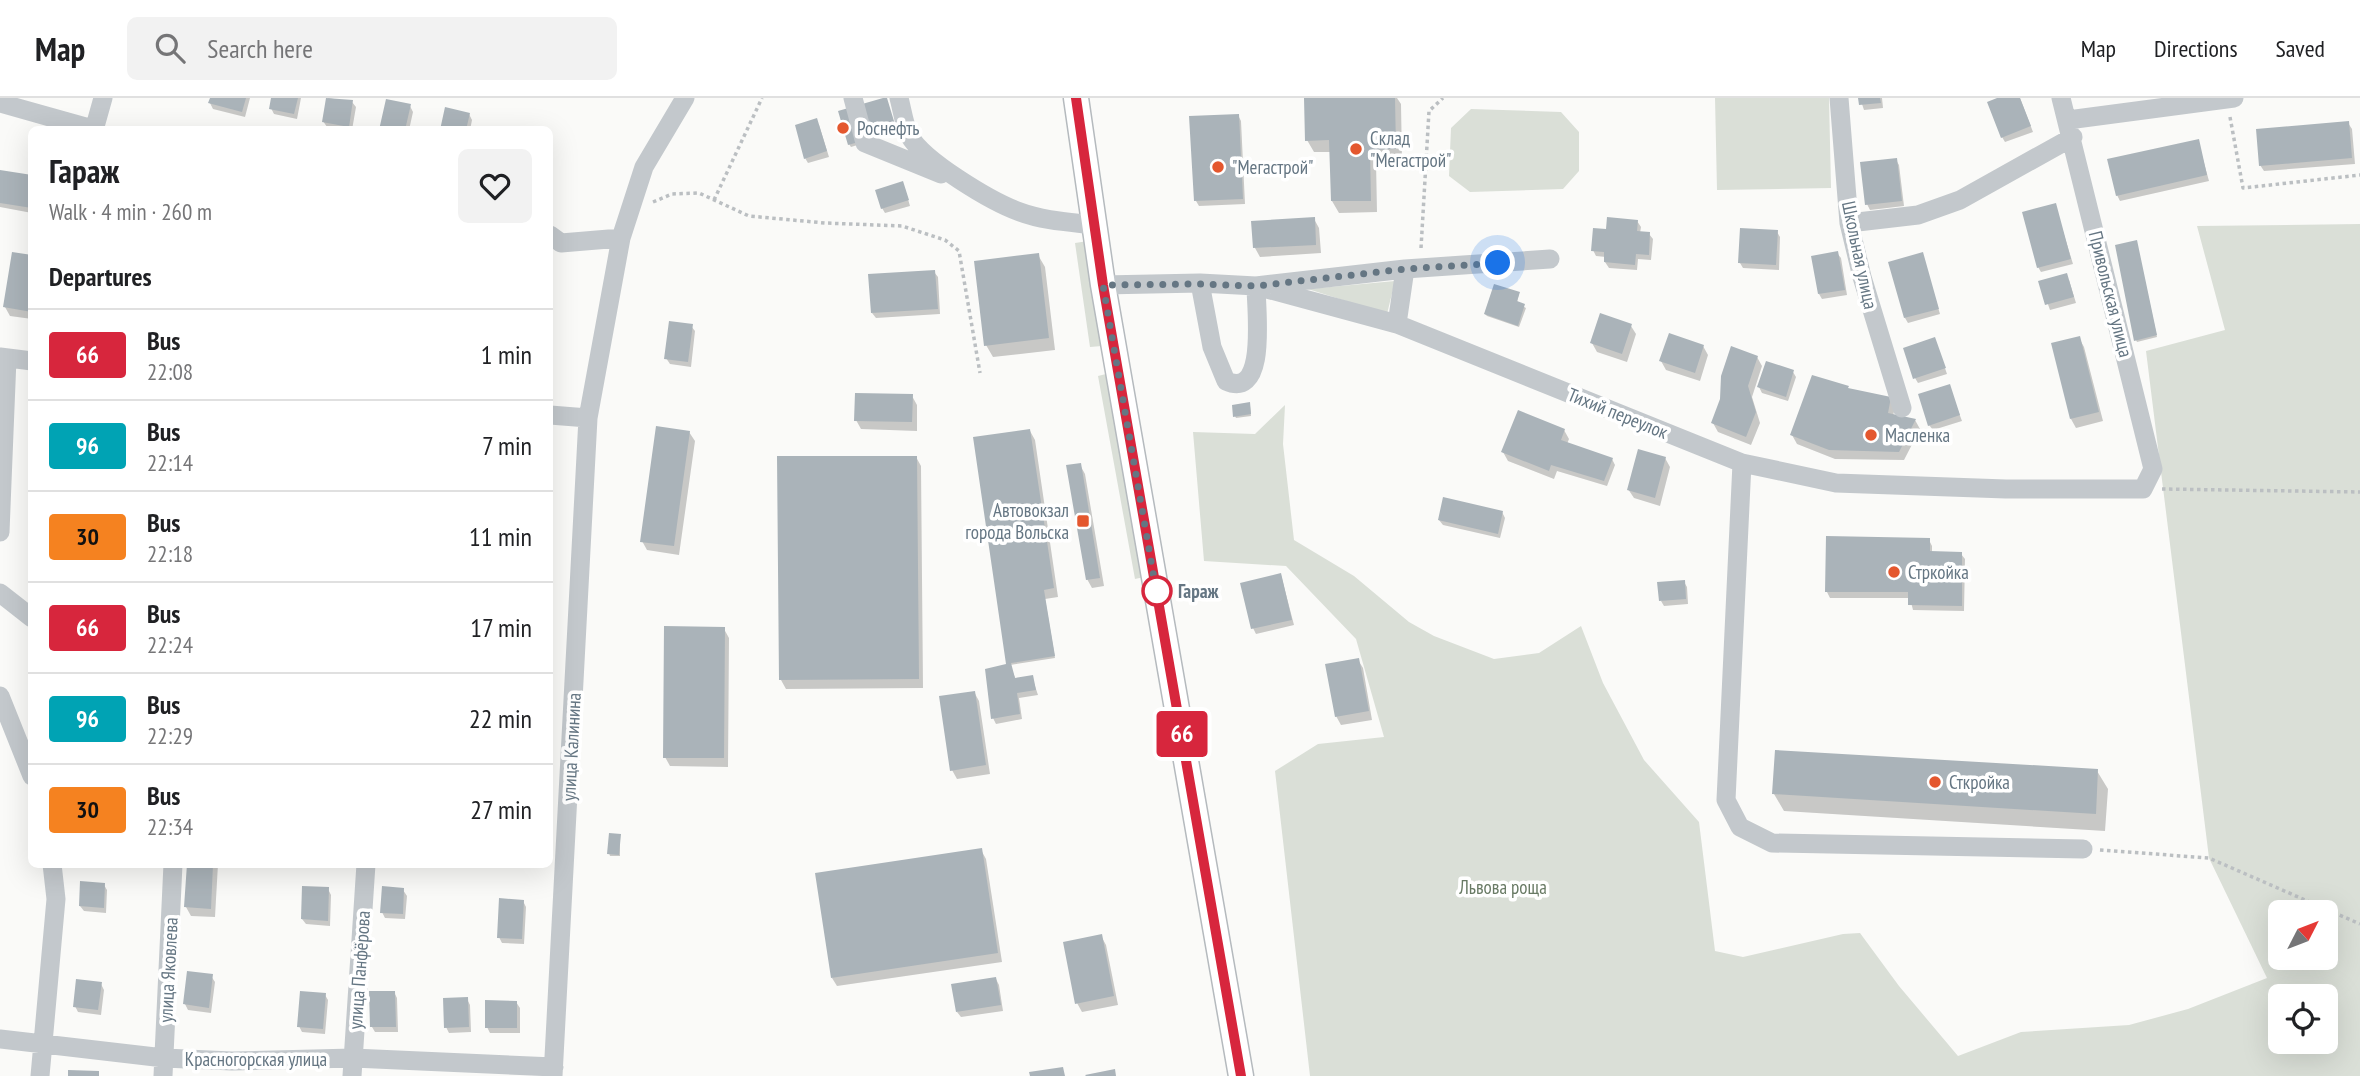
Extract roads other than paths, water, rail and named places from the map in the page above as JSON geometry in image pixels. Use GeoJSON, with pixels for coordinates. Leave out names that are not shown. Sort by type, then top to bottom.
{"type":"FeatureCollection","features":[{"type":"Feature","properties":{"kind":"main road"},"geometry":{"type":"LineString","coordinates":[[1076,98],[1103,285],[1241,1076]]}},
{"type":"Feature","properties":{"kind":"street"},"geometry":{"type":"LineString","coordinates":[[96,126],[103,98]]}},
{"type":"Feature","properties":{"kind":"street","name":"улица Калинина"},"geometry":{"type":"LineString","coordinates":[[554,1071],[588,418],[623,230],[644,167],[685,98]]}},
{"type":"Feature","properties":{"kind":"street"},"geometry":{"type":"LineString","coordinates":[[853,98],[865,143],[964,183],[1019,212],[1046,220],[1094,225]]}},
{"type":"Feature","properties":{"kind":"street"},"geometry":{"type":"LineString","coordinates":[[899,98],[910,136],[935,162],[964,183]]}},
{"type":"Feature","properties":{"kind":"street","name":"Школьная улица"},"geometry":{"type":"LineString","coordinates":[[1839,98],[1849,223],[1862,277],[1902,408]]}},
{"type":"Feature","properties":{"kind":"street","name":"Привольская улица"},"geometry":{"type":"LineString","coordinates":[[2061,98],[2153,469],[2143,489]]}},
{"type":"Feature","properties":{"kind":"street"},"geometry":{"type":"LineString","coordinates":[[1849,223],[1917,215],[1960,200],[2070,129],[2230,99]]}},
{"type":"Feature","properties":{"kind":"street"},"geometry":{"type":"LineString","coordinates":[[0,103],[84,126]]}},
{"type":"Feature","properties":{"kind":"street"},"geometry":{"type":"LineString","coordinates":[[553,237],[561,243],[623,230]]}},
{"type":"Feature","properties":{"kind":"street"},"geometry":{"type":"LineString","coordinates":[[1199,284],[1212,346],[1226,381],[1236,385],[1245,383],[1252,375],[1256,355],[1256,286],[1412,269],[1550,260]]}},
{"type":"Feature","properties":{"kind":"street"},"geometry":{"type":"LineString","coordinates":[[1398,324],[1412,269]]}},
{"type":"Feature","properties":{"kind":"street","name":"Тихий переулок"},"geometry":{"type":"LineString","coordinates":[[1103,285],[1256,286],[1398,324],[1742,463],[1836,483],[2006,489],[2143,489]]}},
{"type":"Feature","properties":{"kind":"street"},"geometry":{"type":"LineString","coordinates":[[0,532],[3,357],[28,360]]}},
{"type":"Feature","properties":{"kind":"street"},"geometry":{"type":"LineString","coordinates":[[553,415],[588,418]]}},
{"type":"Feature","properties":{"kind":"street"},"geometry":{"type":"LineString","coordinates":[[1742,463],[1726,800],[1740,827],[1772,843],[2084,849]]}},
{"type":"Feature","properties":{"kind":"street"},"geometry":{"type":"LineString","coordinates":[[0,593],[28,615]]}},
{"type":"Feature","properties":{"kind":"street"},"geometry":{"type":"LineString","coordinates":[[0,696],[28,766]]}},
{"type":"Feature","properties":{"kind":"street"},"geometry":{"type":"LineString","coordinates":[[40,1076],[56,899],[52,868]]}},
{"type":"Feature","properties":{"kind":"street","name":"улица Яковлева"},"geometry":{"type":"LineString","coordinates":[[163,1067],[173,868]]}},
{"type":"Feature","properties":{"kind":"street","name":"улица Панфёрова"},"geometry":{"type":"LineString","coordinates":[[352,1067],[366,868]]}},
{"type":"Feature","properties":{"kind":"street","name":"Красногорская улица"},"geometry":{"type":"LineString","coordinates":[[0,1039],[163,1067],[232,1061],[352,1067],[554,1071]]}},
{"type":"Feature","properties":{"kind":"place","name":"Роснефть"},"geometry":{"type":"Point","coordinates":[843,128]}},
{"type":"Feature","properties":{"kind":"place","name":"Склад \"Мегастрой\""},"geometry":{"type":"Point","coordinates":[1356,149]}},
{"type":"Feature","properties":{"kind":"place","name":"\"Мегастрой\""},"geometry":{"type":"Point","coordinates":[1218,167]}},
{"type":"Feature","properties":{"kind":"place","name":"Масленка"},"geometry":{"type":"Point","coordinates":[1871,435]}},
{"type":"Feature","properties":{"kind":"place","name":"Автовокзал города Вольска"},"geometry":{"type":"Point","coordinates":[1083,521]}},
{"type":"Feature","properties":{"kind":"place","name":"Стркойка"},"geometry":{"type":"Point","coordinates":[1894,572]}},
{"type":"Feature","properties":{"kind":"place","name":"Гараж"},"geometry":{"type":"Point","coordinates":[1157,591]}},
{"type":"Feature","properties":{"kind":"place","name":"Сткройка"},"geometry":{"type":"Point","coordinates":[1935,782]}},
{"type":"Feature","properties":{"kind":"park label","name":"Львова роща"},"geometry":{"type":"Point","coordinates":[1503,887]}}]}
